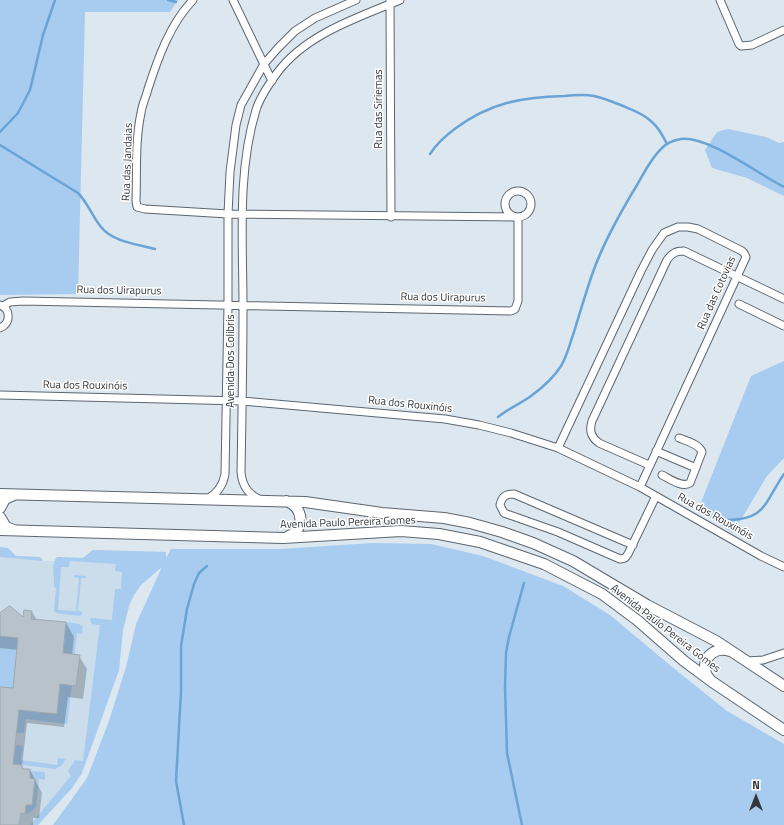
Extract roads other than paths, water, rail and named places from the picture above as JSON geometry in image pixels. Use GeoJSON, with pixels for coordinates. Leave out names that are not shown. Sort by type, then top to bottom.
{"type":"FeatureCollection","features":[{"type":"Feature","properties":{"kind":"main road","name":"Avenida Paulo Pereira Gomes"},"geometry":{"type":"LineString","coordinates":[[0,494],[305,502],[395,515],[444,518],[470,523],[502,532],[547,549],[573,561],[647,605],[716,641],[784,686]]}},
{"type":"Feature","properties":{"kind":"main road"},"geometry":{"type":"LineString","coordinates":[[0,508],[5,499],[16,494]]}},
{"type":"Feature","properties":{"kind":"main road"},"geometry":{"type":"LineString","coordinates":[[283,501],[295,506],[301,519],[297,530],[291,536],[283,538]]}},
{"type":"Feature","properties":{"kind":"main road"},"geometry":{"type":"LineString","coordinates":[[0,517],[6,527],[17,531]]}},
{"type":"Feature","properties":{"kind":"main road","name":"Avenida Paulo Pereira Gomes"},"geometry":{"type":"LineString","coordinates":[[0,530],[283,538],[413,531],[460,538],[499,548],[544,564],[602,594],[637,620],[684,661],[784,730]]}},
{"type":"Feature","properties":{"kind":"main road"},"geometry":{"type":"LineString","coordinates":[[711,681],[707,677],[704,667],[709,655],[720,649],[733,652]]}},
{"type":"Feature","properties":{"kind":"street","name":"Rua das Jandaias"},"geometry":{"type":"LineString","coordinates":[[193,0],[179,18],[168,38],[156,64],[141,112],[138,138],[136,205],[145,209],[242,214]]}},
{"type":"Feature","properties":{"kind":"street"},"geometry":{"type":"LineString","coordinates":[[234,0],[272,81]]}},
{"type":"Feature","properties":{"kind":"street","name":"Avenida Dos Colibris"},"geometry":{"type":"LineString","coordinates":[[206,499],[219,490],[225,474],[228,214],[230,172],[236,125],[241,105],[264,64],[295,31],[315,18],[356,0]]}},
{"type":"Feature","properties":{"kind":"street","name":"Avenida Dos Colibris"},"geometry":{"type":"LineString","coordinates":[[261,500],[250,494],[245,488],[242,478],[242,214],[246,159],[256,109],[277,72],[297,52],[313,39],[390,2],[400,0]]}},
{"type":"Feature","properties":{"kind":"street"},"geometry":{"type":"LineString","coordinates":[[720,0],[741,46],[752,45],[784,30]]}},
{"type":"Feature","properties":{"kind":"street","name":"Rua das Siriemas"},"geometry":{"type":"LineString","coordinates":[[390,2],[391,217]]}},
{"type":"Feature","properties":{"kind":"street","name":"Rua dos Uirapurus"},"geometry":{"type":"LineString","coordinates":[[2,305],[10,302],[23,301],[228,304],[511,311],[515,309],[518,301],[518,217],[391,217],[242,214]]}},
{"type":"Feature","properties":{"kind":"street","name":"Rua das Cotovias"},"geometry":{"type":"LineString","coordinates":[[558,448],[652,250],[664,233],[678,227],[698,229],[742,251],[746,257],[640,486]]}},
{"type":"Feature","properties":{"kind":"street"},"geometry":{"type":"LineString","coordinates":[[649,465],[599,443],[594,439],[590,428],[598,407],[667,260],[678,250],[684,250],[784,299]]}},
{"type":"Feature","properties":{"kind":"street"},"geometry":{"type":"LineString","coordinates":[[739,304],[784,326]]}},
{"type":"Feature","properties":{"kind":"street","name":"Rua dos Uirapurus"},"geometry":{"type":"LineString","coordinates":[[0,328],[6,324],[9,319],[7,309],[2,305]]}},
{"type":"Feature","properties":{"kind":"street","name":"Rua dos Rouxinóis"},"geometry":{"type":"LineString","coordinates":[[0,395],[242,401],[445,419],[479,425],[511,433],[558,448],[640,486],[754,552],[784,567]]}},
{"type":"Feature","properties":{"kind":"street"},"geometry":{"type":"LineString","coordinates":[[662,475],[682,485],[687,485],[690,483],[702,452],[701,448],[679,438]]}},
{"type":"Feature","properties":{"kind":"street"},"geometry":{"type":"LineString","coordinates":[[656,451],[696,468]]}},
{"type":"Feature","properties":{"kind":"street"},"geometry":{"type":"LineString","coordinates":[[632,545],[514,494],[507,494],[502,498],[500,504],[504,513],[558,532],[614,558],[620,559],[625,558],[632,545],[656,496]]}},
{"type":"Feature","properties":{"kind":"street"},"geometry":{"type":"LineString","coordinates":[[747,661],[764,660],[784,653]]}},
{"type":"Feature","properties":{"kind":"waterway"},"geometry":{"type":"LineString","coordinates":[[0,132],[18,113],[30,90],[43,35],[55,0]]}},
{"type":"Feature","properties":{"kind":"waterway"},"geometry":{"type":"LineString","coordinates":[[168,0],[176,2]]}},
{"type":"Feature","properties":{"kind":"waterway"},"geometry":{"type":"LineString","coordinates":[[430,154],[435,146],[456,128],[469,119],[494,107],[520,100],[575,95],[590,95],[638,112],[654,124],[661,132],[667,144]]}},
{"type":"Feature","properties":{"kind":"waterway"},"geometry":{"type":"LineString","coordinates":[[498,417],[527,399],[551,378],[561,366],[565,358],[593,272],[607,238],[654,156],[664,146],[681,139],[705,143],[719,149],[784,187]]}},
{"type":"Feature","properties":{"kind":"waterway"},"geometry":{"type":"LineString","coordinates":[[0,145],[78,193],[106,232],[126,242],[155,249]]}},
{"type":"Feature","properties":{"kind":"waterway"},"geometry":{"type":"LineString","coordinates":[[724,520],[738,520],[756,514],[767,502],[784,474]]}},
{"type":"Feature","properties":{"kind":"waterway"},"geometry":{"type":"LineString","coordinates":[[184,825],[176,781],[181,692],[181,646],[187,609],[194,584],[199,573],[207,566]]}},
{"type":"Feature","properties":{"kind":"waterway"},"geometry":{"type":"LineString","coordinates":[[522,825],[507,753],[505,687],[506,653],[524,583]]}}]}
